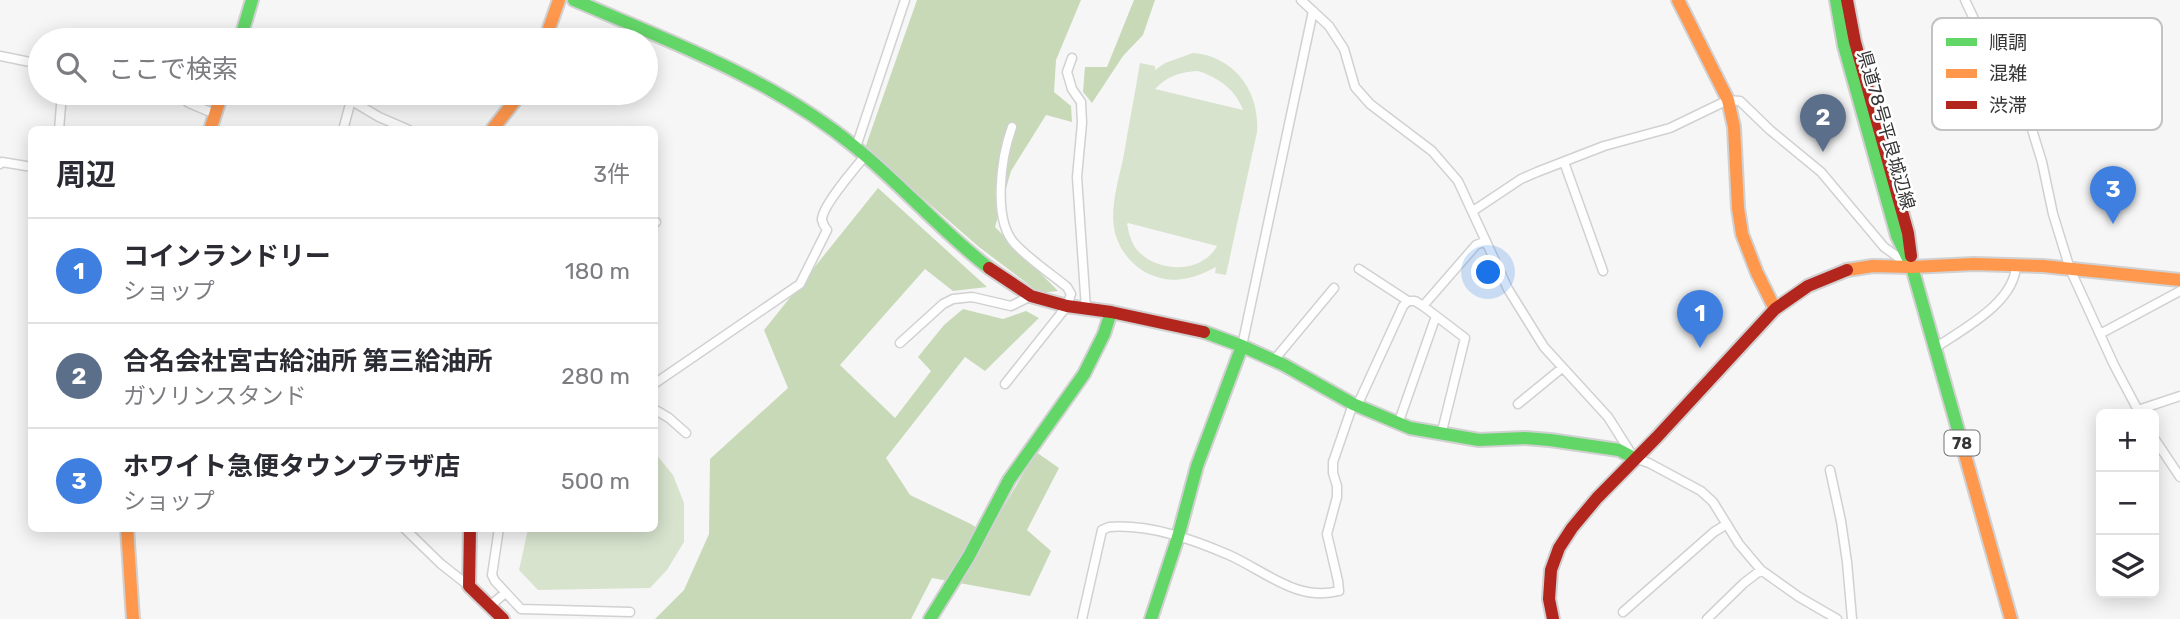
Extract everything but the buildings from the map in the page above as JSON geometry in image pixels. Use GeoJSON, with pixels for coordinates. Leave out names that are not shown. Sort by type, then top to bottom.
{"type":"FeatureCollection","features":[{"type":"Feature","properties":{"kind":"street"},"geometry":{"type":"LineString","coordinates":[[244,28],[252,0]]}},
{"type":"Feature","properties":{"kind":"street"},"geometry":{"type":"LineString","coordinates":[[549,28],[559,0]]}},
{"type":"Feature","properties":{"kind":"street"},"geometry":{"type":"LineString","coordinates":[[574,0],[638,28]]}},
{"type":"Feature","properties":{"kind":"street"},"geometry":{"type":"LineString","coordinates":[[658,381],[800,284],[827,230],[822,215],[861,151],[905,0]]}},
{"type":"Feature","properties":{"kind":"street"},"geometry":{"type":"LineString","coordinates":[[1301,0],[1329,26],[1344,49],[1355,87],[1370,104],[1432,151],[1458,181],[1520,308],[1544,347],[1608,417],[1634,458]]}},
{"type":"Feature","properties":{"kind":"street"},"geometry":{"type":"LineString","coordinates":[[1678,0],[1728,100],[1736,152],[1738,211],[1756,274],[1775,309]]}},
{"type":"Feature","properties":{"kind":"street","name":"県道78号平良城辺線"},"geometry":{"type":"LineString","coordinates":[[1836,0],[1844,46],[1897,236],[1912,267],[2011,619]]}},
{"type":"Feature","properties":{"kind":"street","name":"県道78号平良城辺線"},"geometry":{"type":"LineString","coordinates":[[1847,0],[1855,42],[1908,233],[1912,267]]}},
{"type":"Feature","properties":{"kind":"street"},"geometry":{"type":"LineString","coordinates":[[1965,0],[1974,18]]}},
{"type":"Feature","properties":{"kind":"street"},"geometry":{"type":"LineString","coordinates":[[1152,619],[1197,466],[1242,346],[1313,11]]}},
{"type":"Feature","properties":{"kind":"street"},"geometry":{"type":"LineString","coordinates":[[658,36],[783,95],[861,151],[964,247],[1031,296],[1067,306],[1195,329],[1274,360],[1355,405],[1410,428],[1479,440],[1525,438],[1619,450],[1700,491],[1713,502],[1738,544],[1761,570],[1799,597],[1837,619]]}},
{"type":"Feature","properties":{"kind":"street"},"geometry":{"type":"LineString","coordinates":[[0,56],[28,62]]}},
{"type":"Feature","properties":{"kind":"street"},"geometry":{"type":"LineString","coordinates":[[1072,58],[1068,72],[1072,89],[1081,102],[1082,114],[1077,177],[1086,309]]}},
{"type":"Feature","properties":{"kind":"street"},"geometry":{"type":"LineString","coordinates":[[1473,211],[1521,179],[1604,146],[1670,128],[1728,100],[1740,101],[1821,172],[1884,247],[1912,267]]}},
{"type":"Feature","properties":{"kind":"street"},"geometry":{"type":"LineString","coordinates":[[59,126],[61,105]]}},
{"type":"Feature","properties":{"kind":"street"},"geometry":{"type":"LineString","coordinates":[[191,105],[214,125],[219,105]]}},
{"type":"Feature","properties":{"kind":"street"},"geometry":{"type":"LineString","coordinates":[[344,126],[351,105]]}},
{"type":"Feature","properties":{"kind":"street"},"geometry":{"type":"LineString","coordinates":[[363,105],[379,117],[400,126]]}},
{"type":"Feature","properties":{"kind":"street"},"geometry":{"type":"LineString","coordinates":[[495,126],[512,105]]}},
{"type":"Feature","properties":{"kind":"street"},"geometry":{"type":"LineString","coordinates":[[1005,384],[1067,306],[1070,295],[1067,287],[1015,244],[1005,226],[1002,172],[1006,144],[1012,127]]}},
{"type":"Feature","properties":{"kind":"street"},"geometry":{"type":"LineString","coordinates":[[2032,130],[2070,269],[2138,409]]}},
{"type":"Feature","properties":{"kind":"street"},"geometry":{"type":"LineString","coordinates":[[0,164],[2,162],[28,166]]}},
{"type":"Feature","properties":{"kind":"street"},"geometry":{"type":"LineString","coordinates":[[1564,162],[1603,271]]}},
{"type":"Feature","properties":{"kind":"street"},"geometry":{"type":"LineString","coordinates":[[1423,306],[1476,245],[1486,241]]}},
{"type":"Feature","properties":{"kind":"street"},"geometry":{"type":"LineString","coordinates":[[1936,348],[1998,304],[2016,273],[2015,264]]}},
{"type":"Feature","properties":{"kind":"street"},"geometry":{"type":"LineString","coordinates":[[1553,619],[1549,598],[1551,570],[1559,548],[1572,528],[1634,458],[1657,437],[1775,309],[1808,286],[1844,270],[1872,266],[2015,264],[2180,280]]}},
{"type":"Feature","properties":{"kind":"street"},"geometry":{"type":"LineString","coordinates":[[1359,269],[1408,301],[1415,301],[1423,306],[1465,338],[1441,435]]}},
{"type":"Feature","properties":{"kind":"street"},"geometry":{"type":"LineString","coordinates":[[1274,360],[1334,288]]}},
{"type":"Feature","properties":{"kind":"street"},"geometry":{"type":"LineString","coordinates":[[2101,334],[2180,291]]}},
{"type":"Feature","properties":{"kind":"street"},"geometry":{"type":"LineString","coordinates":[[900,342],[943,304],[953,299],[972,296],[1011,306],[1031,296]]}},
{"type":"Feature","properties":{"kind":"street"},"geometry":{"type":"LineString","coordinates":[[1082,619],[1102,530],[1116,527],[1153,530],[1178,537],[1231,556],[1296,589],[1326,594],[1339,591],[1327,534],[1337,498],[1332,462],[1355,405],[1403,306],[1408,301]]}},
{"type":"Feature","properties":{"kind":"street"},"geometry":{"type":"LineString","coordinates":[[930,619],[969,556],[1009,480],[1084,374],[1104,334],[1111,312]]}},
{"type":"Feature","properties":{"kind":"street"},"geometry":{"type":"LineString","coordinates":[[1398,424],[1436,316]]}},
{"type":"Feature","properties":{"kind":"street"},"geometry":{"type":"LineString","coordinates":[[1518,404],[1562,369]]}},
{"type":"Feature","properties":{"kind":"street"},"geometry":{"type":"LineString","coordinates":[[2147,409],[2180,396]]}},
{"type":"Feature","properties":{"kind":"street"},"geometry":{"type":"LineString","coordinates":[[658,412],[686,433]]}},
{"type":"Feature","properties":{"kind":"street"},"geometry":{"type":"LineString","coordinates":[[2159,446],[2180,477]]}},
{"type":"Feature","properties":{"kind":"street"},"geometry":{"type":"LineString","coordinates":[[1830,470],[1841,521],[1852,619]]}},
{"type":"Feature","properties":{"kind":"street"},"geometry":{"type":"LineString","coordinates":[[1623,612],[1714,532],[1727,524]]}},
{"type":"Feature","properties":{"kind":"street"},"geometry":{"type":"LineString","coordinates":[[127,532],[133,619]]}},
{"type":"Feature","properties":{"kind":"street"},"geometry":{"type":"LineString","coordinates":[[408,532],[503,619]]}},
{"type":"Feature","properties":{"kind":"street"},"geometry":{"type":"LineString","coordinates":[[468,586],[470,532]]}},
{"type":"Feature","properties":{"kind":"street"},"geometry":{"type":"LineString","coordinates":[[498,532],[492,575],[521,609],[631,612]]}},
{"type":"Feature","properties":{"kind":"street"},"geometry":{"type":"LineString","coordinates":[[1706,619],[1761,570]]}},
{"type":"Feature","properties":{"kind":"street"},"geometry":{"type":"LineString","coordinates":[[490,606],[505,593]]}},
{"type":"Feature","properties":{"kind":"green space"},"geometry":{"type":"Polygon","coordinates":[[[917,0],[1081,0],[1056,60],[1054,92],[1071,106],[1072,122],[1046,115],[1011,171],[995,227],[1058,291],[1040,293],[979,247],[865,148],[917,0]]]}},
{"type":"Feature","properties":{"kind":"green space"},"geometry":{"type":"Polygon","coordinates":[[[1134,0],[1155,0],[1143,35],[1123,56],[1092,103],[1083,92],[1085,67],[1107,67],[1134,0]]]}},
{"type":"Feature","properties":{"kind":"green space"},"geometry":{"type":"Polygon","coordinates":[[[1193,53],[1221,61],[1242,78],[1254,103],[1257,132],[1226,275],[1215,273],[1216,267],[1183,279],[1158,277],[1144,271],[1130,260],[1122,250],[1114,229],[1115,196],[1140,63],[1155,66],[1155,70],[1165,63],[1193,53]],[[1198,71],[1174,76],[1155,89],[1243,110],[1236,96],[1225,85],[1198,71]],[[1128,223],[1137,250],[1149,260],[1170,267],[1202,261],[1217,246],[1128,223]]]}},
{"type":"Feature","properties":{"kind":"green space"},"geometry":{"type":"Polygon","coordinates":[[[878,188],[987,287],[953,291],[925,269],[840,365],[895,418],[931,371],[918,357],[944,325],[963,309],[1003,319],[1026,311],[1039,318],[985,371],[965,357],[886,458],[910,495],[971,524],[987,535],[1036,452],[1059,468],[1027,530],[1051,551],[1030,596],[932,578],[911,619],[655,619],[684,590],[709,534],[710,459],[788,388],[764,330],[878,188]]]}},
{"type":"Feature","properties":{"kind":"green space"},"geometry":{"type":"Polygon","coordinates":[[[658,457],[673,475],[684,503],[684,542],[667,570],[650,588],[538,590],[519,570],[527,532],[658,532],[658,457]]]}},
{"type":"Feature","properties":{"kind":"traffic: fast"},"geometry":{"type":"LineString","coordinates":[[244,28],[252,0]]}},
{"type":"Feature","properties":{"kind":"traffic: fast"},"geometry":{"type":"LineString","coordinates":[[574,0],[640,28]]}},
{"type":"Feature","properties":{"kind":"traffic: fast"},"geometry":{"type":"LineString","coordinates":[[1836,0],[1844,46],[1897,236],[1912,267],[1960,437]]}},
{"type":"Feature","properties":{"kind":"traffic: fast"},"geometry":{"type":"LineString","coordinates":[[658,36],[756,82],[823,123],[855,147],[989,268]]}},
{"type":"Feature","properties":{"kind":"traffic: fast"},"geometry":{"type":"LineString","coordinates":[[930,619],[969,556],[1009,480],[1084,374],[1104,334],[1111,312]]}},
{"type":"Feature","properties":{"kind":"traffic: fast"},"geometry":{"type":"LineString","coordinates":[[1204,332],[1284,365],[1353,404],[1410,428],[1479,440],[1550,440],[1619,450],[1634,458]]}},
{"type":"Feature","properties":{"kind":"traffic: fast"},"geometry":{"type":"LineString","coordinates":[[1151,619],[1178,537],[1197,466],[1242,346]]}},
{"type":"Feature","properties":{"kind":"traffic: slow"},"geometry":{"type":"LineString","coordinates":[[549,28],[559,0]]}},
{"type":"Feature","properties":{"kind":"traffic: slow"},"geometry":{"type":"LineString","coordinates":[[1678,0],[1728,100],[1734,127],[1742,234],[1775,309]]}},
{"type":"Feature","properties":{"kind":"traffic: slow"},"geometry":{"type":"LineString","coordinates":[[211,126],[218,105]]}},
{"type":"Feature","properties":{"kind":"traffic: slow"},"geometry":{"type":"LineString","coordinates":[[495,126],[512,105]]}},
{"type":"Feature","properties":{"kind":"traffic: slow"},"geometry":{"type":"LineString","coordinates":[[1847,270],[1873,266],[2043,266],[2180,280]]}},
{"type":"Feature","properties":{"kind":"traffic: slow"},"geometry":{"type":"LineString","coordinates":[[1960,437],[2011,619]]}},
{"type":"Feature","properties":{"kind":"traffic: slow"},"geometry":{"type":"LineString","coordinates":[[127,532],[133,619]]}},
{"type":"Feature","properties":{"kind":"traffic: jam"},"geometry":{"type":"LineString","coordinates":[[1847,0],[1855,42],[1908,233],[1911,256]]}},
{"type":"Feature","properties":{"kind":"traffic: jam"},"geometry":{"type":"LineString","coordinates":[[989,268],[1031,296],[1067,306],[1111,312],[1204,332]]}},
{"type":"Feature","properties":{"kind":"traffic: jam"},"geometry":{"type":"LineString","coordinates":[[1553,619],[1549,599],[1551,570],[1559,548],[1597,498],[1775,309],[1808,286],[1847,270]]}},
{"type":"Feature","properties":{"kind":"traffic: jam"},"geometry":{"type":"LineString","coordinates":[[470,532],[469,586],[503,619]]}},
{"type":"Feature","properties":{"kind":"place","name":"合名会社宮古給油所 第三給油所"},"geometry":{"type":"Point","coordinates":[1823,152]}},
{"type":"Feature","properties":{"kind":"place","name":"ホワイト急便タウンプラザ店"},"geometry":{"type":"Point","coordinates":[2113,224]}},
{"type":"Feature","properties":{"kind":"place","name":"コインランドリー"},"geometry":{"type":"Point","coordinates":[1700,348]}}]}
